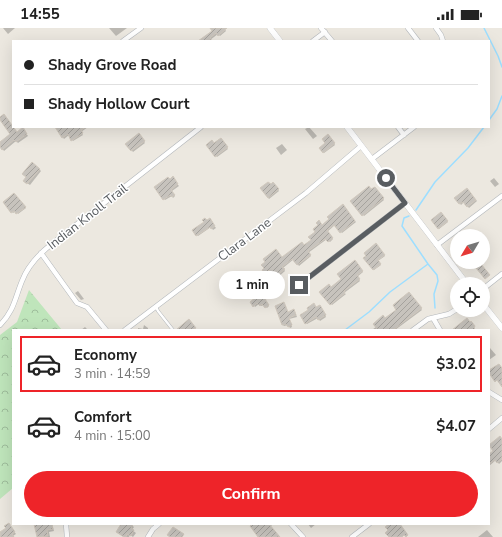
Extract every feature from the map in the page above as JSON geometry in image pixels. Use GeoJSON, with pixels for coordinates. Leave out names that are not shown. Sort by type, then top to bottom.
{"type":"FeatureCollection","features":[{"type":"Feature","properties":{"kind":"street"},"geometry":{"type":"LineString","coordinates":[[124,40],[141,28]]}},
{"type":"Feature","properties":{"kind":"street"},"geometry":{"type":"LineString","coordinates":[[270,28],[279,40]]}},
{"type":"Feature","properties":{"kind":"street"},"geometry":{"type":"LineString","coordinates":[[408,28],[417,40]]}},
{"type":"Feature","properties":{"kind":"street"},"geometry":{"type":"LineString","coordinates":[[436,28],[441,35],[442,40]]}},
{"type":"Feature","properties":{"kind":"street"},"geometry":{"type":"LineString","coordinates":[[314,40],[323,30],[331,40]]}},
{"type":"Feature","properties":{"kind":"street","name":"Indian Knoll Trail"},"geometry":{"type":"LineString","coordinates":[[0,325],[7,318],[13,308],[22,281],[28,269],[41,253],[200,128]]}},
{"type":"Feature","properties":{"kind":"street"},"geometry":{"type":"LineString","coordinates":[[348,128],[462,277]]}},
{"type":"Feature","properties":{"kind":"street"},"geometry":{"type":"LineString","coordinates":[[399,128],[404,135]]}},
{"type":"Feature","properties":{"kind":"street"},"geometry":{"type":"LineString","coordinates":[[372,160],[413,128]]}},
{"type":"Feature","properties":{"kind":"street","name":"Clara Lane"},"geometry":{"type":"LineString","coordinates":[[125,329],[306,193],[361,146]]}},
{"type":"Feature","properties":{"kind":"street"},"geometry":{"type":"LineString","coordinates":[[437,245],[502,196]]}},
{"type":"Feature","properties":{"kind":"street"},"geometry":{"type":"LineString","coordinates":[[299,285],[405,203]]}},
{"type":"Feature","properties":{"kind":"street"},"geometry":{"type":"LineString","coordinates":[[41,253],[77,303],[87,307],[105,329]]}},
{"type":"Feature","properties":{"kind":"street"},"geometry":{"type":"LineString","coordinates":[[490,283],[502,274]]}},
{"type":"Feature","properties":{"kind":"street"},"geometry":{"type":"LineString","coordinates":[[414,329],[423,322],[450,313]]}},
{"type":"Feature","properties":{"kind":"street"},"geometry":{"type":"LineString","coordinates":[[490,313],[502,328]]}},
{"type":"Feature","properties":{"kind":"street"},"geometry":{"type":"LineString","coordinates":[[433,318],[439,329]]}},
{"type":"Feature","properties":{"kind":"street"},"geometry":{"type":"LineString","coordinates":[[490,393],[502,400]]}},
{"type":"Feature","properties":{"kind":"street"},"geometry":{"type":"LineString","coordinates":[[490,428],[502,418]]}},
{"type":"Feature","properties":{"kind":"street"},"geometry":{"type":"LineString","coordinates":[[66,525],[67,537]]}},
{"type":"Feature","properties":{"kind":"street"},"geometry":{"type":"LineString","coordinates":[[148,537],[153,529],[159,525]]}},
{"type":"Feature","properties":{"kind":"street"},"geometry":{"type":"LineString","coordinates":[[291,525],[302,537]]}},
{"type":"Feature","properties":{"kind":"street"},"geometry":{"type":"LineString","coordinates":[[352,537],[368,525]]}},
{"type":"Feature","properties":{"kind":"lane"},"geometry":{"type":"LineString","coordinates":[[156,306],[158,311],[172,329]]}},
{"type":"Feature","properties":{"kind":"green space"},"geometry":{"type":"Polygon","coordinates":[[[29,290],[61,329],[12,329],[12,489],[0,499],[0,335],[17,322],[29,290]]]}},
{"type":"Feature","properties":{"kind":"building"},"geometry":{"type":"Polygon","coordinates":[[[210,28],[227,28],[218,36],[216,33],[210,38],[211,40],[199,40],[212,31],[210,28]]]}},
{"type":"Feature","properties":{"kind":"building"},"geometry":{"type":"Polygon","coordinates":[[[4,114],[12,125],[12,128],[14,128],[17,132],[24,128],[27,134],[16,142],[14,140],[2,150],[0,147],[0,142],[10,134],[0,120],[0,117],[4,114]]]}},
{"type":"Feature","properties":{"kind":"building"},"geometry":{"type":"Polygon","coordinates":[[[56,128],[84,128],[81,130],[83,133],[71,141],[68,134],[62,138],[56,128]]]}},
{"type":"Feature","properties":{"kind":"building"},"geometry":{"type":"Polygon","coordinates":[[[139,133],[145,141],[131,151],[125,144],[139,133]]]}},
{"type":"Feature","properties":{"kind":"building"},"geometry":{"type":"Polygon","coordinates":[[[328,134],[335,143],[323,153],[319,148],[325,143],[322,139],[328,134]]]}},
{"type":"Feature","properties":{"kind":"building"},"geometry":{"type":"Polygon","coordinates":[[[221,138],[228,147],[215,157],[206,145],[212,140],[214,143],[221,138]]]}},
{"type":"Feature","properties":{"kind":"building"},"geometry":{"type":"Polygon","coordinates":[[[32,162],[40,169],[27,184],[23,181],[26,177],[22,174],[32,162]]]}},
{"type":"Feature","properties":{"kind":"building"},"geometry":{"type":"Polygon","coordinates":[[[173,176],[178,184],[171,190],[175,195],[172,197],[170,195],[163,200],[154,187],[168,177],[170,179],[173,176]]]}},
{"type":"Feature","properties":{"kind":"building"},"geometry":{"type":"Polygon","coordinates":[[[268,182],[271,184],[273,182],[279,189],[268,198],[260,188],[268,182]]]}},
{"type":"Feature","properties":{"kind":"building"},"geometry":{"type":"Polygon","coordinates":[[[369,186],[371,189],[375,187],[384,198],[362,216],[350,201],[369,186]]]}},
{"type":"Feature","properties":{"kind":"building"},"geometry":{"type":"Polygon","coordinates":[[[467,188],[476,200],[467,207],[463,202],[459,204],[454,198],[467,188]]]}},
{"type":"Feature","properties":{"kind":"building"},"geometry":{"type":"Polygon","coordinates":[[[14,193],[26,207],[16,214],[14,211],[11,213],[3,202],[14,193]]]}},
{"type":"Feature","properties":{"kind":"building"},"geometry":{"type":"Polygon","coordinates":[[[343,204],[355,221],[340,233],[334,225],[327,230],[333,238],[328,242],[325,239],[308,251],[311,255],[297,265],[292,259],[282,267],[285,269],[275,277],[269,270],[265,274],[262,270],[264,268],[261,265],[265,262],[263,259],[276,249],[282,257],[302,242],[304,245],[311,240],[308,237],[315,232],[313,229],[318,225],[316,223],[319,220],[322,225],[329,219],[327,217],[343,204]]]}},
{"type":"Feature","properties":{"kind":"building"},"geometry":{"type":"Polygon","coordinates":[[[441,212],[448,221],[438,229],[431,220],[441,212]]]}},
{"type":"Feature","properties":{"kind":"building"},"geometry":{"type":"Polygon","coordinates":[[[205,218],[207,220],[210,218],[215,226],[211,229],[210,227],[196,236],[192,230],[204,222],[202,220],[205,218]]]}},
{"type":"Feature","properties":{"kind":"building"},"geometry":{"type":"Polygon","coordinates":[[[376,243],[385,255],[378,260],[381,264],[373,270],[363,258],[366,256],[364,253],[376,243]]]}},
{"type":"Feature","properties":{"kind":"building"},"geometry":{"type":"Polygon","coordinates":[[[355,260],[363,271],[357,275],[360,279],[344,291],[345,293],[330,305],[319,292],[329,284],[331,287],[341,279],[337,274],[355,260]]]}},
{"type":"Feature","properties":{"kind":"building"},"geometry":{"type":"Polygon","coordinates":[[[477,269],[485,269],[490,275],[483,277],[477,269]]]}},
{"type":"Feature","properties":{"kind":"building"},"geometry":{"type":"Polygon","coordinates":[[[265,280],[273,289],[268,293],[269,295],[265,299],[269,305],[265,308],[262,304],[260,306],[257,303],[253,307],[250,302],[258,295],[256,293],[263,288],[260,284],[265,280]]]}},
{"type":"Feature","properties":{"kind":"building"},"geometry":{"type":"Polygon","coordinates":[[[409,292],[422,308],[394,329],[377,329],[373,324],[383,315],[385,318],[396,310],[393,305],[409,292]]]}},
{"type":"Feature","properties":{"kind":"building"},"geometry":{"type":"Polygon","coordinates":[[[284,302],[288,312],[294,309],[296,315],[289,318],[292,325],[288,327],[286,324],[282,325],[275,306],[284,302]]]}},
{"type":"Feature","properties":{"kind":"building"},"geometry":{"type":"Polygon","coordinates":[[[314,303],[316,307],[320,305],[326,315],[318,320],[316,317],[305,324],[300,315],[308,310],[307,308],[314,303]]]}},
{"type":"Feature","properties":{"kind":"building"},"geometry":{"type":"Polygon","coordinates":[[[467,318],[475,326],[475,329],[453,329],[467,318]]]}},
{"type":"Feature","properties":{"kind":"building"},"geometry":{"type":"Polygon","coordinates":[[[189,319],[196,328],[194,329],[177,329],[189,319]]]}},
{"type":"Feature","properties":{"kind":"building"},"geometry":{"type":"Polygon","coordinates":[[[499,364],[502,368],[502,387],[497,380],[495,382],[490,374],[490,369],[499,364]]]}},
{"type":"Feature","properties":{"kind":"building"},"geometry":{"type":"Polygon","coordinates":[[[500,436],[502,439],[502,459],[497,463],[495,460],[490,463],[490,453],[493,451],[490,444],[500,436]]]}},
{"type":"Feature","properties":{"kind":"building"},"geometry":{"type":"Polygon","coordinates":[[[9,523],[15,532],[12,534],[14,537],[0,537],[0,532],[6,528],[4,526],[9,523]]]}},
{"type":"Feature","properties":{"kind":"building"},"geometry":{"type":"Polygon","coordinates":[[[34,525],[52,525],[53,529],[47,530],[48,536],[37,537],[34,525]]]}},
{"type":"Feature","properties":{"kind":"building"},"geometry":{"type":"Polygon","coordinates":[[[120,525],[132,525],[131,528],[134,530],[131,536],[127,534],[126,537],[116,532],[120,525]]]}},
{"type":"Feature","properties":{"kind":"building"},"geometry":{"type":"Polygon","coordinates":[[[270,525],[280,537],[258,537],[250,526],[270,525]]]}},
{"type":"Feature","properties":{"kind":"building"},"geometry":{"type":"Polygon","coordinates":[[[388,525],[401,525],[408,535],[406,537],[404,535],[402,537],[389,537],[385,533],[388,530],[385,527],[388,525]]]}},
{"type":"Feature","properties":{"kind":"building"},"geometry":{"type":"Polygon","coordinates":[[[173,527],[184,534],[182,537],[170,537],[167,535],[173,527]]]}},
{"type":"Feature","properties":{"kind":"waterway"},"geometry":{"type":"LineString","coordinates":[[484,28],[502,67]]}},
{"type":"Feature","properties":{"kind":"waterway"},"geometry":{"type":"LineString","coordinates":[[490,119],[497,109],[502,96]]}},
{"type":"Feature","properties":{"kind":"waterway"},"geometry":{"type":"LineString","coordinates":[[416,210],[435,182],[468,148],[483,128]]}},
{"type":"Feature","properties":{"kind":"waterway"},"geometry":{"type":"LineString","coordinates":[[346,329],[369,312],[390,292],[428,264],[402,226],[404,218],[409,216]]}},
{"type":"Feature","properties":{"kind":"waterway"},"geometry":{"type":"LineString","coordinates":[[428,264],[437,275],[438,281],[434,294],[435,308]]}},
{"type":"Feature","properties":{"kind":"route"},"geometry":{"type":"LineString","coordinates":[[299,285],[405,203],[386,178]]}}]}
